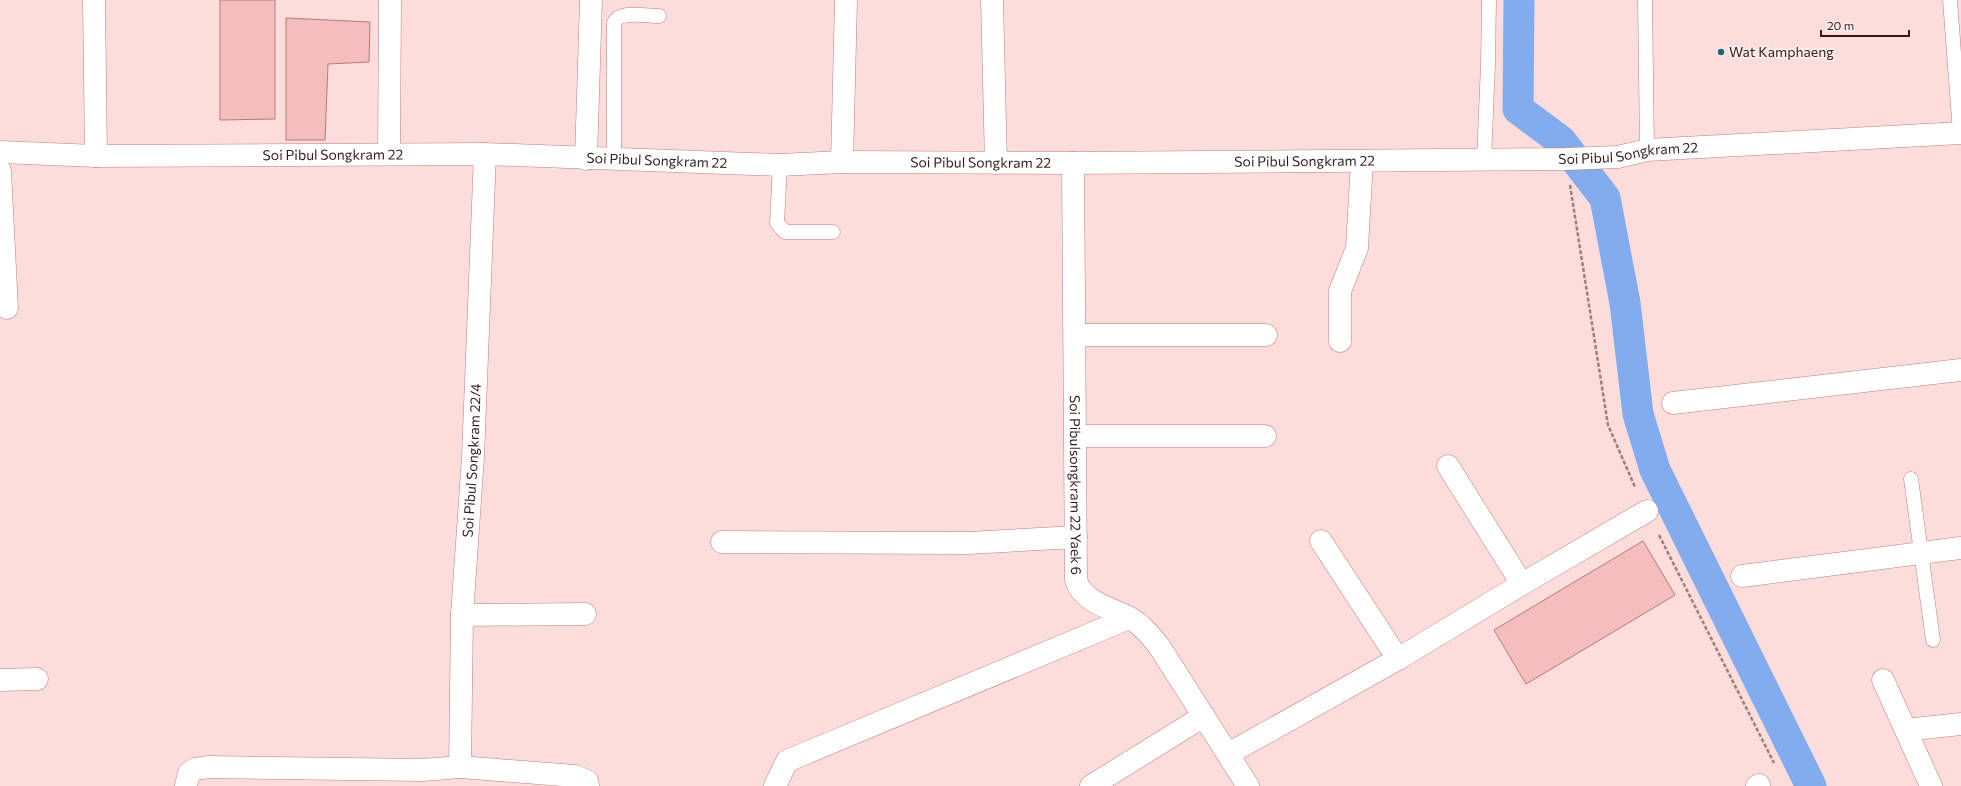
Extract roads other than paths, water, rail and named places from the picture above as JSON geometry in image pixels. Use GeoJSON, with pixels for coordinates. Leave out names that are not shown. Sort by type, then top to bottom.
{"type":"FeatureCollection","features":[{"type":"Feature","properties":{"kind":"street"},"geometry":{"type":"LineString","coordinates":[[94,0],[96,156]]}},
{"type":"Feature","properties":{"kind":"street"},"geometry":{"type":"LineString","coordinates":[[389,154],[390,0]]}},
{"type":"Feature","properties":{"kind":"street"},"geometry":{"type":"LineString","coordinates":[[586,159],[591,0]]}},
{"type":"Feature","properties":{"kind":"street"},"geometry":{"type":"LineString","coordinates":[[842,162],[846,0]]}},
{"type":"Feature","properties":{"kind":"street"},"geometry":{"type":"LineString","coordinates":[[992,0],[996,163]]}},
{"type":"Feature","properties":{"kind":"street","name":"Soi Pibul Songkram 22"},"geometry":{"type":"LineString","coordinates":[[0,152],[96,156],[485,154],[586,159],[780,165],[842,162],[1073,163],[1484,160],[1618,157],[1647,150],[1961,133]]}},
{"type":"Feature","properties":{"kind":"street","name":"Soi Pibul Songkram 22/4"},"geometry":{"type":"LineString","coordinates":[[460,767],[462,615],[473,457],[485,154]]}},
{"type":"Feature","properties":{"kind":"street"},"geometry":{"type":"LineString","coordinates":[[1340,341],[1340,291],[1357,248],[1362,161]]}},
{"type":"Feature","properties":{"kind":"street","name":"Soi Pibulsongkram 22 Yaek 6"},"geometry":{"type":"LineString","coordinates":[[1073,163],[1076,436],[1076,537],[1074,564],[1078,588],[1096,603],[1129,618],[1145,628],[1160,646],[1248,786]]}},
{"type":"Feature","properties":{"kind":"street"},"geometry":{"type":"LineString","coordinates":[[0,171],[7,308]]}},
{"type":"Feature","properties":{"kind":"street"},"geometry":{"type":"LineString","coordinates":[[1075,335],[1266,335]]}},
{"type":"Feature","properties":{"kind":"street"},"geometry":{"type":"LineString","coordinates":[[1674,403],[1961,370]]}},
{"type":"Feature","properties":{"kind":"street"},"geometry":{"type":"LineString","coordinates":[[1076,436],[1265,436]]}},
{"type":"Feature","properties":{"kind":"street"},"geometry":{"type":"LineString","coordinates":[[1448,466],[1522,584]]}},
{"type":"Feature","properties":{"kind":"street"},"geometry":{"type":"LineString","coordinates":[[1228,754],[1398,659],[1647,511]]}},
{"type":"Feature","properties":{"kind":"street"},"geometry":{"type":"LineString","coordinates":[[722,542],[968,543],[1076,537]]}},
{"type":"Feature","properties":{"kind":"street"},"geometry":{"type":"LineString","coordinates":[[1321,541],[1398,659]]}},
{"type":"Feature","properties":{"kind":"street"},"geometry":{"type":"LineString","coordinates":[[1742,576],[1961,548]]}},
{"type":"Feature","properties":{"kind":"street"},"geometry":{"type":"LineString","coordinates":[[462,615],[585,614]]}},
{"type":"Feature","properties":{"kind":"street"},"geometry":{"type":"LineString","coordinates":[[775,786],[787,761],[1129,618]]}},
{"type":"Feature","properties":{"kind":"street"},"geometry":{"type":"LineString","coordinates":[[0,680],[37,679]]}},
{"type":"Feature","properties":{"kind":"street"},"geometry":{"type":"LineString","coordinates":[[1883,680],[1932,786]]}},
{"type":"Feature","properties":{"kind":"street"},"geometry":{"type":"LineString","coordinates":[[1091,786],[1204,716]]}},
{"type":"Feature","properties":{"kind":"street"},"geometry":{"type":"LineString","coordinates":[[1906,730],[1961,724]]}},
{"type":"Feature","properties":{"kind":"street"},"geometry":{"type":"LineString","coordinates":[[186,786],[189,773],[195,769],[209,767],[423,778],[460,767],[575,776],[587,781],[588,786]]}},
{"type":"Feature","properties":{"kind":"lane"},"geometry":{"type":"LineString","coordinates":[[1484,160],[1489,0]]}},
{"type":"Feature","properties":{"kind":"lane"},"geometry":{"type":"LineString","coordinates":[[1645,0],[1647,150]]}},
{"type":"Feature","properties":{"kind":"lane"},"geometry":{"type":"LineString","coordinates":[[1950,0],[1961,133]]}},
{"type":"Feature","properties":{"kind":"lane"},"geometry":{"type":"LineString","coordinates":[[614,160],[615,20],[622,16],[659,16]]}},
{"type":"Feature","properties":{"kind":"lane"},"geometry":{"type":"LineString","coordinates":[[780,165],[777,223],[780,227],[786,232],[833,232]]}},
{"type":"Feature","properties":{"kind":"lane"},"geometry":{"type":"LineString","coordinates":[[1911,479],[1933,640]]}},
{"type":"Feature","properties":{"kind":"waterway"},"geometry":{"type":"LineString","coordinates":[[1519,0],[1518,109],[1561,141],[1605,198],[1625,303],[1638,414],[1655,470],[1811,786]]}},
{"type":"Feature","properties":{"kind":"place","name":"Wat Kamphaeng"},"geometry":{"type":"Point","coordinates":[1721,52]}}]}
